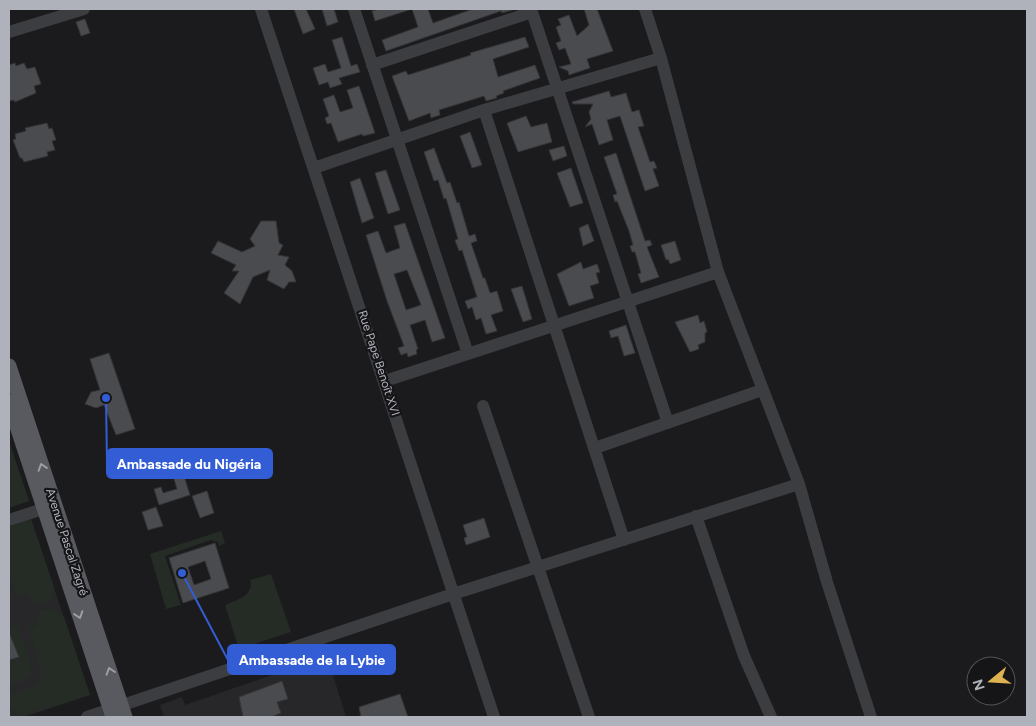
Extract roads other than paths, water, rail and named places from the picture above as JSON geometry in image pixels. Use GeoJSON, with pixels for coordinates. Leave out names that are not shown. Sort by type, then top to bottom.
{"type":"FeatureCollection","features":[{"type":"Feature","properties":{"kind":"main road","name":"Avenue Pascal Zagré"},"geometry":{"type":"LineString","coordinates":[[9,366],[49,507]]}},
{"type":"Feature","properties":{"kind":"main road","name":"Avenue Pascal Zagré"},"geometry":{"type":"LineString","coordinates":[[9,402],[49,507],[118,713]]}},
{"type":"Feature","properties":{"kind":"street"},"geometry":{"type":"LineString","coordinates":[[9,32],[84,9]]}},
{"type":"Feature","properties":{"kind":"street","name":"Rue Pape Benoît XVI"},"geometry":{"type":"LineString","coordinates":[[261,9],[494,717]]}},
{"type":"Feature","properties":{"kind":"street"},"geometry":{"type":"LineString","coordinates":[[354,9],[468,354]]}},
{"type":"Feature","properties":{"kind":"street"},"geometry":{"type":"LineString","coordinates":[[645,9],[661,58],[718,272],[799,484],[827,582],[871,717]]}},
{"type":"Feature","properties":{"kind":"street"},"geometry":{"type":"LineString","coordinates":[[372,65],[531,10],[668,423]]}},
{"type":"Feature","properties":{"kind":"street"},"geometry":{"type":"LineString","coordinates":[[314,168],[484,110],[661,58]]}},
{"type":"Feature","properties":{"kind":"street"},"geometry":{"type":"LineString","coordinates":[[484,110],[624,540]]}},
{"type":"Feature","properties":{"kind":"street"},"geometry":{"type":"LineString","coordinates":[[385,381],[718,272]]}},
{"type":"Feature","properties":{"kind":"street"},"geometry":{"type":"LineString","coordinates":[[595,448],[762,390]]}},
{"type":"Feature","properties":{"kind":"street"},"geometry":{"type":"LineString","coordinates":[[483,406],[588,717]]}},
{"type":"Feature","properties":{"kind":"street"},"geometry":{"type":"LineString","coordinates":[[87,717],[118,713],[453,594],[799,484]]}},
{"type":"Feature","properties":{"kind":"street"},"geometry":{"type":"LineString","coordinates":[[9,520],[49,507]]}},
{"type":"Feature","properties":{"kind":"street"},"geometry":{"type":"LineString","coordinates":[[696,516],[744,656],[771,717]]}},
{"type":"Feature","properties":{"kind":"place","name":"Ambassade du Nigéria"},"geometry":{"type":"Point","coordinates":[106,398]}},
{"type":"Feature","properties":{"kind":"place","name":"Ambassade de la Lybie"},"geometry":{"type":"Point","coordinates":[182,573]}}]}
